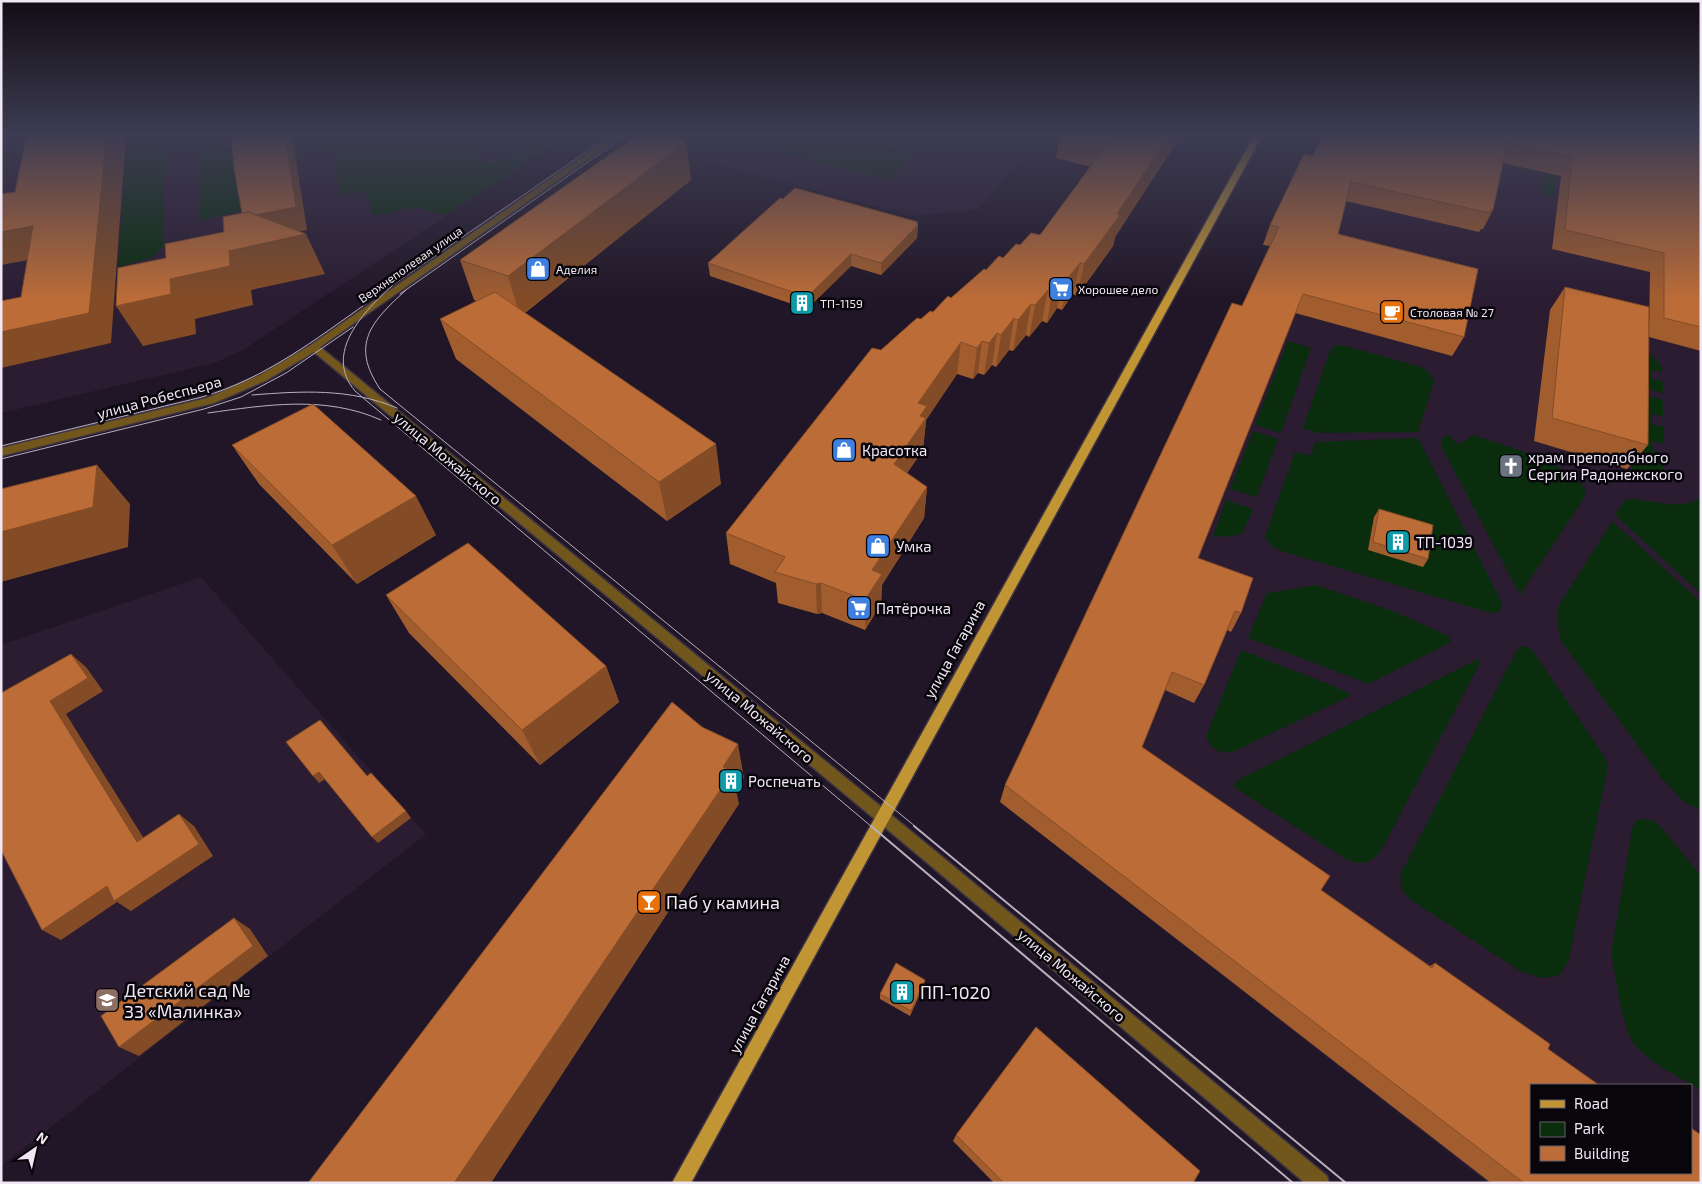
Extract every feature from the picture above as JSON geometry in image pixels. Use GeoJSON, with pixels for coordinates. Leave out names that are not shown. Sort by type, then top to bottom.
{"type":"FeatureCollection","features":[{"type":"Feature","properties":{"kind":"main road","name":"улица Гагарина"},"geometry":{"type":"LineString","coordinates":[[681,1183],[1229,189]]}},
{"type":"Feature","properties":{"kind":"street","name":"Верхнеполевая улица"},"geometry":{"type":"LineString","coordinates":[[314,347],[541,189]]}},
{"type":"Feature","properties":{"kind":"street","name":"улица Робеспьера"},"geometry":{"type":"LineString","coordinates":[[1,452],[210,401],[242,389],[270,375],[314,347]]}},
{"type":"Feature","properties":{"kind":"street","name":"улица Можайского"},"geometry":{"type":"LineString","coordinates":[[314,347],[883,817],[1320,1183]]}},
{"type":"Feature","properties":{"kind":"shaded area"},"geometry":{"type":"Polygon","coordinates":[[[1,189],[486,189],[243,350],[214,363],[1,413],[1,189]]]}},
{"type":"Feature","properties":{"kind":"shaded area"},"geometry":{"type":"Polygon","coordinates":[[[811,189],[995,189],[977,210],[912,216],[811,189]]]}},
{"type":"Feature","properties":{"kind":"shaded area"},"geometry":{"type":"Polygon","coordinates":[[[1298,189],[1701,189],[1701,1183],[1488,1183],[1000,802],[1225,323],[1234,326],[1298,189]]]}},
{"type":"Feature","properties":{"kind":"shaded area","name":"Детский сад № 33 «Малинка»"},"geometry":{"type":"Polygon","coordinates":[[[201,577],[426,834],[1,1166],[1,645],[201,577]]]}},
{"type":"Feature","properties":{"kind":"green space"},"geometry":{"type":"Polygon","coordinates":[[[123,189],[164,189],[163,247],[153,257],[118,267],[123,189]]]}},
{"type":"Feature","properties":{"kind":"green space"},"geometry":{"type":"Polygon","coordinates":[[[200,189],[267,189],[243,211],[200,220],[200,189]]]}},
{"type":"Feature","properties":{"kind":"green space"},"geometry":{"type":"Polygon","coordinates":[[[339,189],[485,189],[446,215],[414,207],[373,216],[366,191],[340,196],[339,189]]]}},
{"type":"Feature","properties":{"kind":"green space"},"geometry":{"type":"Polygon","coordinates":[[[1542,189],[1555,189],[1554,196],[1541,193],[1542,189]]]}},
{"type":"Feature","properties":{"kind":"green space"},"geometry":{"type":"Polygon","coordinates":[[[1633,335],[1662,367],[1662,372],[1652,370],[1651,378],[1663,382],[1663,393],[1641,387],[1633,335]]]}},
{"type":"Feature","properties":{"kind":"green space"},"geometry":{"type":"Polygon","coordinates":[[[1288,341],[1311,348],[1281,433],[1255,425],[1288,341]]]}},
{"type":"Feature","properties":{"kind":"green space"},"geometry":{"type":"Polygon","coordinates":[[[1335,345],[1346,346],[1418,366],[1429,372],[1434,382],[1418,432],[1317,433],[1303,428],[1329,353],[1335,345]]]}},
{"type":"Feature","properties":{"kind":"green space"},"geometry":{"type":"Polygon","coordinates":[[[1642,394],[1663,400],[1663,417],[1652,414],[1652,424],[1664,427],[1664,444],[1652,441],[1653,451],[1664,454],[1663,474],[1655,477],[1632,474],[1633,397],[1642,394]]]}},
{"type":"Feature","properties":{"kind":"green space"},"geometry":{"type":"Polygon","coordinates":[[[1253,431],[1278,439],[1257,497],[1230,489],[1253,431]]]}},
{"type":"Feature","properties":{"kind":"green space"},"geometry":{"type":"Polygon","coordinates":[[[1452,434],[1452,440],[1459,444],[1473,435],[1549,462],[1576,479],[1586,489],[1583,500],[1520,595],[1441,446],[1442,438],[1452,434]]]}},
{"type":"Feature","properties":{"kind":"green space"},"geometry":{"type":"Polygon","coordinates":[[[1418,438],[1500,599],[1502,605],[1500,612],[1491,613],[1281,551],[1270,545],[1265,536],[1295,452],[1311,455],[1315,442],[1418,438]]]}},
{"type":"Feature","properties":{"kind":"green space"},"geometry":{"type":"Polygon","coordinates":[[[1701,497],[1701,594],[1615,515],[1623,502],[1629,499],[1666,504],[1684,504],[1701,497]]]}},
{"type":"Feature","properties":{"kind":"green space"},"geometry":{"type":"Polygon","coordinates":[[[1226,500],[1253,509],[1243,533],[1213,536],[1226,500]]]}},
{"type":"Feature","properties":{"kind":"green space"},"geometry":{"type":"Polygon","coordinates":[[[1612,521],[1701,602],[1701,810],[1684,802],[1663,780],[1561,641],[1557,621],[1559,605],[1612,521]]]}},
{"type":"Feature","properties":{"kind":"green space"},"geometry":{"type":"Polygon","coordinates":[[[1316,585],[1393,611],[1449,636],[1451,642],[1369,684],[1248,638],[1267,593],[1316,585]]]}},
{"type":"Feature","properties":{"kind":"green space"},"geometry":{"type":"Polygon","coordinates":[[[1519,646],[1530,648],[1537,657],[1603,754],[1608,766],[1568,963],[1558,976],[1541,978],[1520,971],[1411,900],[1403,891],[1400,882],[1401,873],[1519,646]]]}},
{"type":"Feature","properties":{"kind":"green space"},"geometry":{"type":"Polygon","coordinates":[[[1241,650],[1352,695],[1235,751],[1217,751],[1206,736],[1241,650]]]}},
{"type":"Feature","properties":{"kind":"green space"},"geometry":{"type":"Polygon","coordinates":[[[1478,659],[1480,663],[1383,847],[1371,860],[1361,863],[1344,858],[1235,788],[1234,784],[1239,779],[1478,659]]]}},
{"type":"Feature","properties":{"kind":"green space"},"geometry":{"type":"Polygon","coordinates":[[[1636,820],[1654,821],[1662,828],[1701,876],[1701,1090],[1657,1064],[1634,1044],[1626,1027],[1620,1003],[1612,959],[1612,948],[1632,829],[1636,820]]]}},
{"type":"Feature","properties":{"kind":"building"},"geometry":{"type":"Polygon","coordinates":[[[16,189],[101,189],[89,313],[1,332],[1,301],[21,297],[33,226],[1,232],[1,194],[15,192],[16,189]]]}},
{"type":"Feature","properties":{"kind":"building"},"geometry":{"type":"Polygon","coordinates":[[[238,189],[293,189],[296,207],[255,215],[248,212],[242,213],[238,189]]]}},
{"type":"Feature","properties":{"kind":"building"},"geometry":{"type":"Polygon","coordinates":[[[561,189],[623,189],[508,276],[460,260],[561,189]]]}},
{"type":"Feature","properties":{"kind":"building"},"geometry":{"type":"Polygon","coordinates":[[[794,189],[800,189],[918,222],[916,224],[918,225],[881,263],[851,254],[807,297],[708,263],[780,198],[783,199],[794,189]]]}},
{"type":"Feature","properties":{"kind":"building"},"geometry":{"type":"Polygon","coordinates":[[[1074,189],[1133,189],[1117,214],[1120,215],[1084,264],[1080,263],[1068,278],[1064,277],[1052,291],[1048,290],[1035,305],[1031,304],[1018,320],[1014,318],[1001,335],[997,333],[989,343],[982,341],[977,348],[961,342],[918,403],[927,406],[920,416],[926,418],[894,464],[927,487],[872,570],[882,574],[865,600],[821,583],[816,584],[775,572],[785,557],[726,533],[872,348],[881,350],[917,318],[921,319],[930,311],[933,312],[948,296],[951,298],[984,269],[986,270],[999,256],[1003,258],[1016,244],[1020,245],[1031,233],[1040,235],[1074,189]]]}},
{"type":"Feature","properties":{"kind":"building"},"geometry":{"type":"Polygon","coordinates":[[[1287,189],[1349,189],[1338,234],[1478,269],[1464,337],[1303,294],[1198,558],[1253,578],[1241,613],[1235,611],[1204,685],[1172,672],[1142,747],[1330,876],[1321,890],[1432,968],[1435,963],[1550,1044],[1548,1049],[1598,1084],[1530,1084],[1530,1174],[1692,1174],[1692,1129],[1701,1135],[1701,1183],[1524,1183],[1005,785],[1232,303],[1242,306],[1279,227],[1270,225],[1287,189]]]}},
{"type":"Feature","properties":{"kind":"building"},"geometry":{"type":"Polygon","coordinates":[[[1384,189],[1497,189],[1493,210],[1491,209],[1490,213],[1384,189]]]}},
{"type":"Feature","properties":{"kind":"building"},"geometry":{"type":"Polygon","coordinates":[[[1569,189],[1701,189],[1701,327],[1664,318],[1664,253],[1565,230],[1569,189]]]}},
{"type":"Feature","properties":{"kind":"building"},"geometry":{"type":"Polygon","coordinates":[[[248,212],[306,234],[229,251],[230,266],[170,279],[171,294],[116,306],[118,268],[166,258],[165,244],[224,232],[223,217],[248,212]]]}},
{"type":"Feature","properties":{"kind":"building"},"geometry":{"type":"Polygon","coordinates":[[[1565,287],[1649,307],[1648,445],[1552,418],[1565,287]]]}},
{"type":"Feature","properties":{"kind":"building"},"geometry":{"type":"Polygon","coordinates":[[[495,292],[716,444],[659,482],[440,319],[495,292]]]}},
{"type":"Feature","properties":{"kind":"building"},"geometry":{"type":"Polygon","coordinates":[[[313,404],[416,496],[332,545],[232,445],[313,404]]]}},
{"type":"Feature","properties":{"kind":"building"},"geometry":{"type":"Polygon","coordinates":[[[97,465],[93,507],[1,532],[1,489],[97,465]]]}},
{"type":"Feature","properties":{"kind":"building","name":"ТП-1039"},"geometry":{"type":"Polygon","coordinates":[[[1379,509],[1433,525],[1428,559],[1373,542],[1379,509]]]}},
{"type":"Feature","properties":{"kind":"building"},"geometry":{"type":"Polygon","coordinates":[[[468,543],[606,666],[522,730],[386,595],[468,543]]]}},
{"type":"Feature","properties":{"kind":"building"},"geometry":{"type":"Polygon","coordinates":[[[71,654],[88,678],[50,701],[137,842],[179,814],[199,844],[114,901],[107,886],[42,930],[1,850],[1,693],[71,654]]]}},
{"type":"Feature","properties":{"kind":"building"},"geometry":{"type":"Polygon","coordinates":[[[672,702],[702,727],[738,744],[723,767],[733,771],[454,1183],[308,1183],[672,702]]]}},
{"type":"Feature","properties":{"kind":"building"},"geometry":{"type":"Polygon","coordinates":[[[320,720],[367,776],[371,773],[406,811],[372,837],[319,772],[313,776],[286,742],[320,720]]]}},
{"type":"Feature","properties":{"kind":"building"},"geometry":{"type":"Polygon","coordinates":[[[234,918],[253,946],[119,1047],[101,1016],[234,918]]]}},
{"type":"Feature","properties":{"kind":"building","name":"ПП-1020"},"geometry":{"type":"Polygon","coordinates":[[[896,963],[925,980],[911,1011],[880,994],[896,963]]]}},
{"type":"Feature","properties":{"kind":"building"},"geometry":{"type":"Polygon","coordinates":[[[1036,1027],[1200,1171],[1193,1183],[1004,1183],[956,1135],[1036,1027]]]}},
{"type":"Feature","properties":{"kind":"tram line"},"geometry":{"type":"LineString","coordinates":[[387,289],[532,189]]}},
{"type":"Feature","properties":{"kind":"tram line"},"geometry":{"type":"LineString","coordinates":[[400,294],[549,189]]}},
{"type":"Feature","properties":{"kind":"tram line"},"geometry":{"type":"LineString","coordinates":[[362,397],[355,391],[346,377],[343,362],[345,348],[360,320],[392,286]]}},
{"type":"Feature","properties":{"kind":"tram line"},"geometry":{"type":"LineString","coordinates":[[406,290],[374,324],[366,346],[366,359],[380,389],[916,827]]}},
{"type":"Feature","properties":{"kind":"tram line"},"geometry":{"type":"LineString","coordinates":[[1,446],[202,397],[225,389],[247,380],[288,357],[367,303]]}},
{"type":"Feature","properties":{"kind":"tram line"},"geometry":{"type":"LineString","coordinates":[[1,459],[204,409],[241,397],[286,373],[353,327]]}},
{"type":"Feature","properties":{"kind":"tram line"},"geometry":{"type":"LineString","coordinates":[[252,395],[326,392],[362,397]]}},
{"type":"Feature","properties":{"kind":"tram line"},"geometry":{"type":"LineString","coordinates":[[362,397],[397,408]]}},
{"type":"Feature","properties":{"kind":"tram line"},"geometry":{"type":"LineString","coordinates":[[362,397],[872,827]]}},
{"type":"Feature","properties":{"kind":"tram line"},"geometry":{"type":"LineString","coordinates":[[208,413],[295,404],[338,407],[360,412],[381,420]]}},
{"type":"Feature","properties":{"kind":"tram line"},"geometry":{"type":"LineString","coordinates":[[871,826],[1293,1183]]}},
{"type":"Feature","properties":{"kind":"tram line"},"geometry":{"type":"LineString","coordinates":[[914,826],[1346,1183]]}},
{"type":"Feature","properties":{"kind":"place","name":"Аделия"},"geometry":{"type":"Point","coordinates":[538,269]}},
{"type":"Feature","properties":{"kind":"place","name":"Хорошее дело"},"geometry":{"type":"Point","coordinates":[1061,289]}},
{"type":"Feature","properties":{"kind":"place","name":"ТП-1159"},"geometry":{"type":"Point","coordinates":[802,303]}},
{"type":"Feature","properties":{"kind":"place","name":"Столовая № 27"},"geometry":{"type":"Point","coordinates":[1392,312]}},
{"type":"Feature","properties":{"kind":"place","name":"Красотка"},"geometry":{"type":"Point","coordinates":[844,450]}},
{"type":"Feature","properties":{"kind":"place","name":"храм преподобного Сергия Радонежского"},"geometry":{"type":"Point","coordinates":[1511,466]}},
{"type":"Feature","properties":{"kind":"place","name":"ТП-1039"},"geometry":{"type":"Point","coordinates":[1398,542]}},
{"type":"Feature","properties":{"kind":"place","name":"Умка"},"geometry":{"type":"Point","coordinates":[878,546]}},
{"type":"Feature","properties":{"kind":"place","name":"Пятёрочка"},"geometry":{"type":"Point","coordinates":[859,608]}},
{"type":"Feature","properties":{"kind":"place","name":"Роспечать"},"geometry":{"type":"Point","coordinates":[731,781]}},
{"type":"Feature","properties":{"kind":"place","name":"Паб у камина"},"geometry":{"type":"Point","coordinates":[649,902]}},
{"type":"Feature","properties":{"kind":"place","name":"ПП-1020"},"geometry":{"type":"Point","coordinates":[902,992]}},
{"type":"Feature","properties":{"kind":"place","name":"Детский сад № 33 «Малинка»"},"geometry":{"type":"Point","coordinates":[107,1000]}}]}
